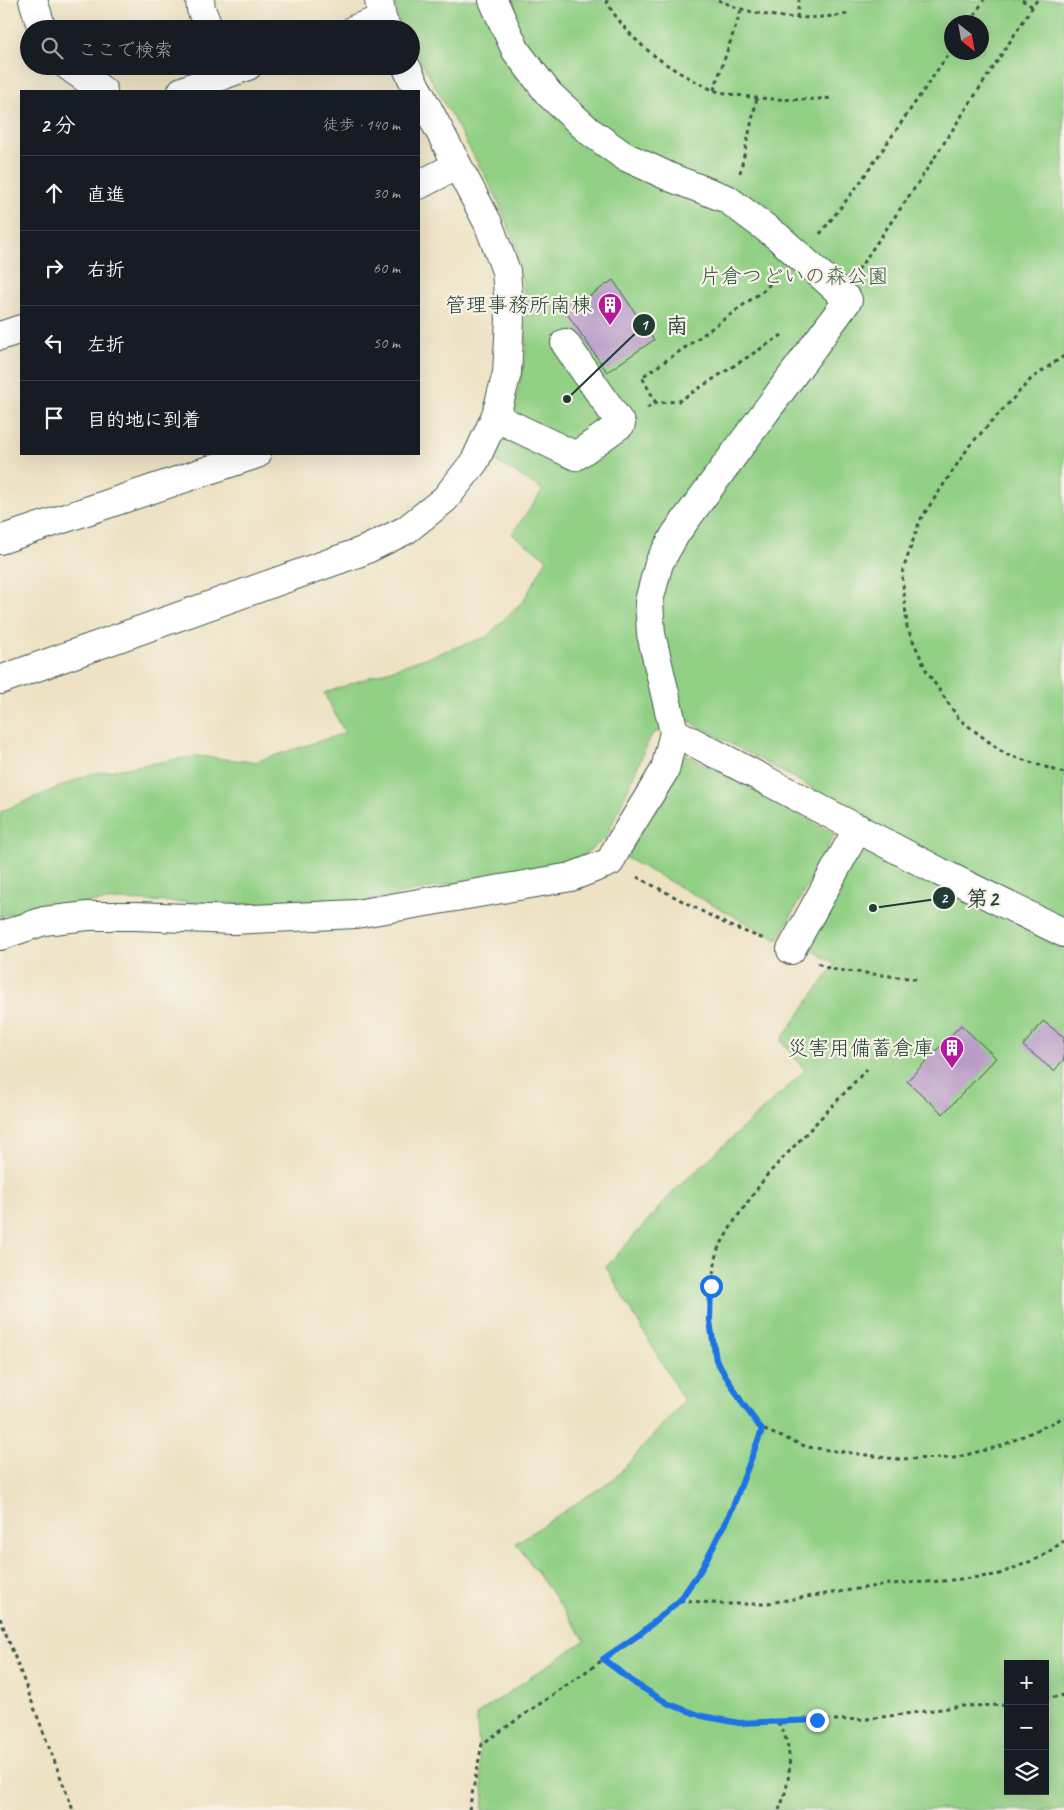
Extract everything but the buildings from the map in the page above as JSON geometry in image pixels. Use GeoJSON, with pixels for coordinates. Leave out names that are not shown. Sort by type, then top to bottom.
{"type":"FeatureCollection","features":[{"type":"Feature","properties":{"kind":"street"},"geometry":{"type":"LineString","coordinates":[[33,0],[39,20]]}},
{"type":"Feature","properties":{"kind":"street"},"geometry":{"type":"LineString","coordinates":[[200,0],[205,20]]}},
{"type":"Feature","properties":{"kind":"street"},"geometry":{"type":"LineString","coordinates":[[0,936],[44,922],[88,916],[233,920],[356,914],[571,877],[610,862],[665,770],[674,732],[652,634],[649,601],[659,563],[676,533],[848,300],[778,237],[727,199],[672,178],[624,156],[589,131],[548,94],[516,51],[493,0]]}},
{"type":"Feature","properties":{"kind":"street"},"geometry":{"type":"LineString","coordinates":[[81,75],[103,90]]}},
{"type":"Feature","properties":{"kind":"street"},"geometry":{"type":"LineString","coordinates":[[184,90],[219,75]]}},
{"type":"Feature","properties":{"kind":"street"},"geometry":{"type":"LineString","coordinates":[[410,75],[418,90]]}},
{"type":"Feature","properties":{"kind":"street"},"geometry":{"type":"LineString","coordinates":[[0,680],[363,552],[406,530],[445,498],[475,461],[496,415],[506,373],[510,319],[506,271],[488,223],[456,166],[420,94]]}},
{"type":"Feature","properties":{"kind":"street"},"geometry":{"type":"LineString","coordinates":[[420,184],[456,166]]}},
{"type":"Feature","properties":{"kind":"street"},"geometry":{"type":"LineString","coordinates":[[0,336],[20,329]]}},
{"type":"Feature","properties":{"kind":"street"},"geometry":{"type":"LineString","coordinates":[[496,415],[507,423],[576,456],[621,424],[565,343]]}},
{"type":"Feature","properties":{"kind":"street"},"geometry":{"type":"LineString","coordinates":[[0,540],[254,455]]}},
{"type":"Feature","properties":{"kind":"street"},"geometry":{"type":"LineString","coordinates":[[674,732],[940,872],[1064,933]]}},
{"type":"Feature","properties":{"kind":"street"},"geometry":{"type":"LineString","coordinates":[[791,950],[863,830]]}},
{"type":"Feature","properties":{"kind":"path"},"geometry":{"type":"LineString","coordinates":[[606,0],[627,30],[650,53],[679,74],[714,90],[757,98],[793,101],[834,98]]}},
{"type":"Feature","properties":{"kind":"path"},"geometry":{"type":"LineString","coordinates":[[718,0],[741,10],[770,16],[823,18],[848,14]]}},
{"type":"Feature","properties":{"kind":"path"},"geometry":{"type":"LineString","coordinates":[[797,18],[799,0]]}},
{"type":"Feature","properties":{"kind":"path"},"geometry":{"type":"LineString","coordinates":[[974,15],[984,0]]}},
{"type":"Feature","properties":{"kind":"path"},"geometry":{"type":"LineString","coordinates":[[1022,0],[1033,7]]}},
{"type":"Feature","properties":{"kind":"path"},"geometry":{"type":"LineString","coordinates":[[833,286],[916,186],[1038,0]]}},
{"type":"Feature","properties":{"kind":"path"},"geometry":{"type":"LineString","coordinates":[[714,90],[741,10]]}},
{"type":"Feature","properties":{"kind":"path"},"geometry":{"type":"LineString","coordinates":[[816,240],[859,184],[944,60]]}},
{"type":"Feature","properties":{"kind":"path"},"geometry":{"type":"LineString","coordinates":[[739,178],[757,98]]}},
{"type":"Feature","properties":{"kind":"path"},"geometry":{"type":"LineString","coordinates":[[656,403],[642,377],[764,290],[784,271]]}},
{"type":"Feature","properties":{"kind":"path"},"geometry":{"type":"LineString","coordinates":[[679,401],[767,345]]}},
{"type":"Feature","properties":{"kind":"path"},"geometry":{"type":"LineString","coordinates":[[1064,356],[1032,378],[970,445],[920,520],[902,573],[908,627],[927,672],[959,719],[1005,754],[1064,774]]}},
{"type":"Feature","properties":{"kind":"path"},"geometry":{"type":"LineString","coordinates":[[610,862],[728,925],[791,950],[830,969],[916,979]]}},
{"type":"Feature","properties":{"kind":"path"},"geometry":{"type":"LineString","coordinates":[[867,1069],[767,1175],[735,1220],[718,1249],[711,1286],[710,1321],[716,1360],[743,1404],[762,1430],[807,1447],[854,1455],[896,1459],[954,1458],[1001,1446],[1057,1421],[1064,1416]]}},
{"type":"Feature","properties":{"kind":"path"},"geometry":{"type":"LineString","coordinates":[[469,1810],[482,1744],[640,1634],[680,1600],[702,1568],[732,1509],[762,1430]]}},
{"type":"Feature","properties":{"kind":"path"},"geometry":{"type":"LineString","coordinates":[[680,1600],[723,1604],[762,1604],[889,1584],[997,1575],[1041,1558],[1064,1541]]}},
{"type":"Feature","properties":{"kind":"path"},"geometry":{"type":"LineString","coordinates":[[0,1618],[73,1810]]}},
{"type":"Feature","properties":{"kind":"path"},"geometry":{"type":"LineString","coordinates":[[603,1659],[636,1684],[660,1699],[702,1716],[739,1723],[867,1719],[963,1706],[1004,1705]]}},
{"type":"Feature","properties":{"kind":"path"},"geometry":{"type":"LineString","coordinates":[[1049,1698],[1064,1696]]}},
{"type":"Feature","properties":{"kind":"path"},"geometry":{"type":"LineString","coordinates":[[778,1722],[788,1747],[790,1765],[785,1795],[780,1810]]}},
{"type":"Feature","properties":{"kind":"green space","name":"片倉つどいの森公園"},"geometry":{"type":"Polygon","coordinates":[[[394,0],[1064,0],[1064,1810],[482,1810],[484,1800],[476,1715],[585,1640],[516,1543],[615,1478],[684,1401],[606,1267],[675,1190],[805,1071],[781,1040],[835,964],[805,946],[873,821],[687,720],[652,734],[606,838],[579,858],[361,902],[244,904],[119,900],[32,907],[0,917],[0,812],[90,774],[197,756],[254,762],[345,733],[324,693],[486,637],[524,600],[547,559],[512,534],[543,490],[491,458],[514,407],[526,354],[525,299],[516,246],[496,196],[420,59],[420,20],[398,20],[394,0]]]}},
{"type":"Feature","properties":{"kind":"green space"},"geometry":{"type":"Polygon","coordinates":[[[683,753],[835,834],[778,940],[626,858],[683,753]]]}},
{"type":"Feature","properties":{"kind":"place","name":"管理事務所南棟"},"geometry":{"type":"Point","coordinates":[610,326]}},
{"type":"Feature","properties":{"kind":"place","name":"南"},"geometry":{"type":"Point","coordinates":[567,399]}},
{"type":"Feature","properties":{"kind":"place","name":"第2"},"geometry":{"type":"Point","coordinates":[873,908]}},
{"type":"Feature","properties":{"kind":"place","name":"災害用備蓄倉庫"},"geometry":{"type":"Point","coordinates":[952,1069]}},
{"type":"Feature","properties":{"kind":"route"},"geometry":{"type":"LineString","coordinates":[[711,1286],[710,1321],[716,1360],[743,1404],[762,1430],[732,1509],[702,1568],[680,1600],[640,1634],[603,1659],[636,1684],[669,1704],[702,1716],[739,1723],[817,1720]]}}]}
